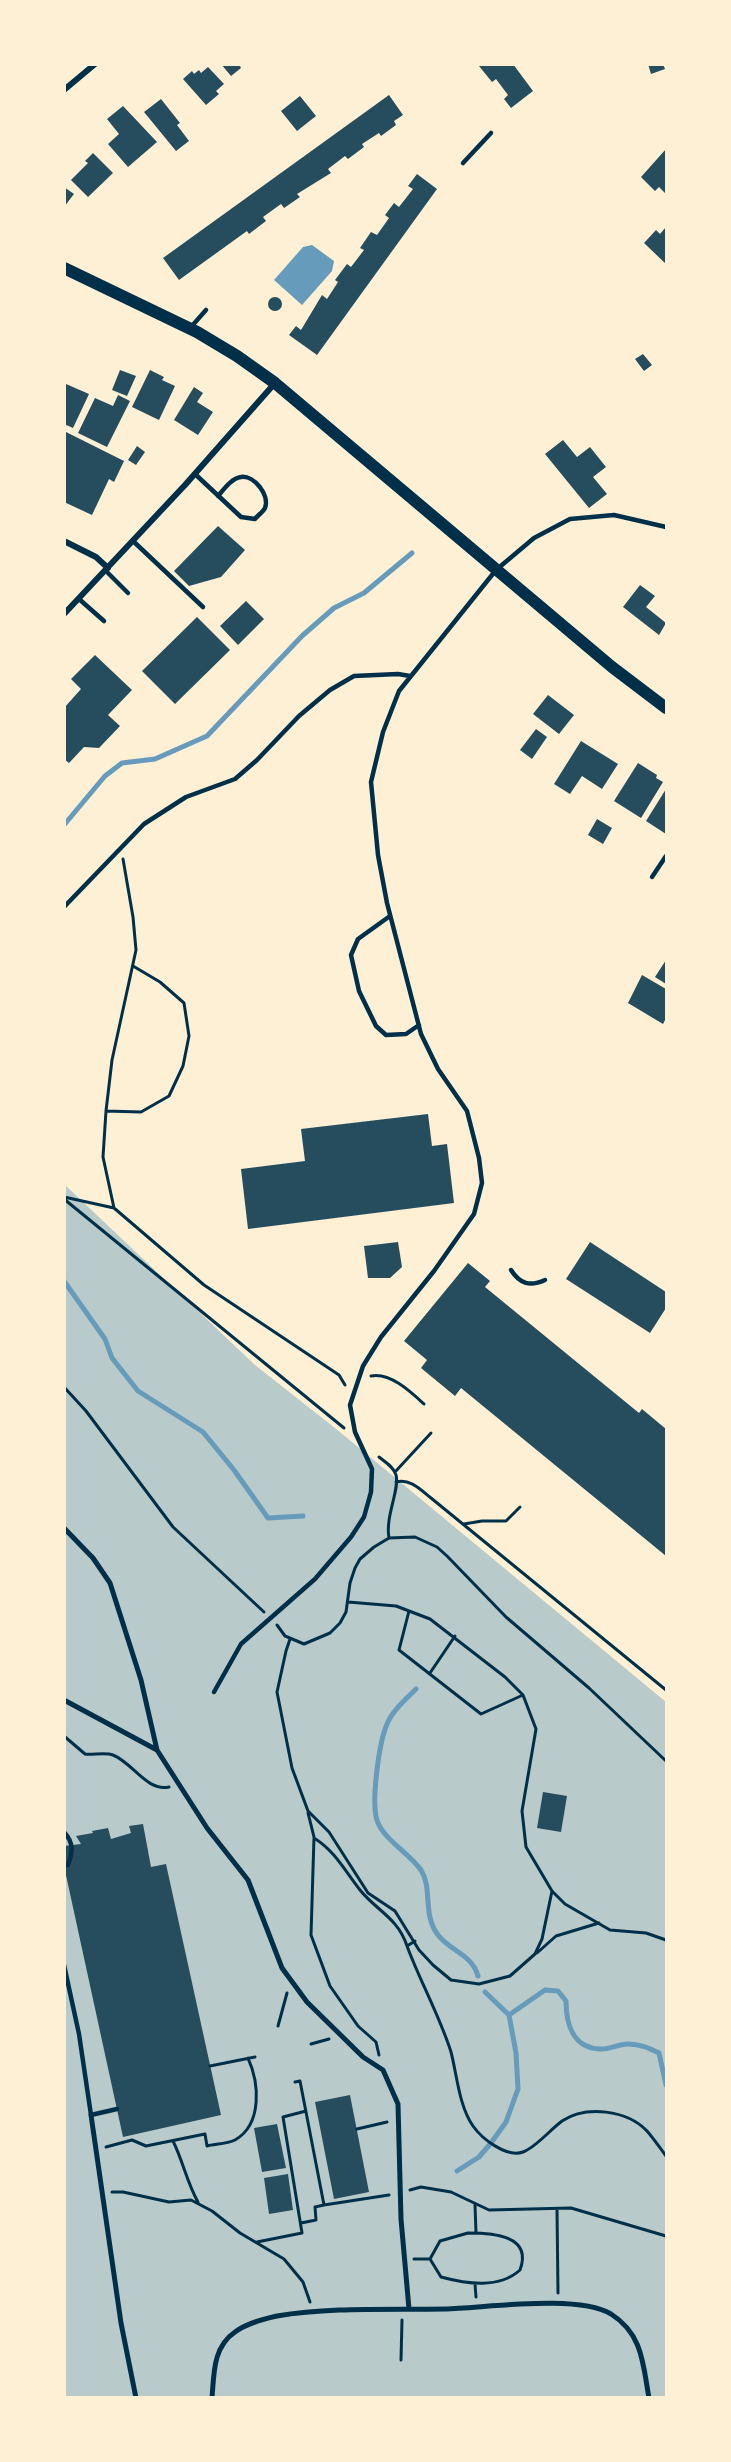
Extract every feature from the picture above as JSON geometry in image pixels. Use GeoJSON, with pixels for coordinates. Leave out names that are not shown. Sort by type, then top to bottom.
{"type":"FeatureCollection","features":[{"type":"Feature","properties":{"kind":"main road"},"geometry":{"type":"LineString","coordinates":[[64,268],[189,328],[237,356],[275,383],[612,667],[666,708]]}},
{"type":"Feature","properties":{"kind":"street"},"geometry":{"type":"LineString","coordinates":[[64,90],[95,64]]}},
{"type":"Feature","properties":{"kind":"street"},"geometry":{"type":"LineString","coordinates":[[64,614],[195,474],[275,383]]}},
{"type":"Feature","properties":{"kind":"street"},"geometry":{"type":"LineString","coordinates":[[64,540],[96,557],[107,569]]}},
{"type":"Feature","properties":{"kind":"street"},"geometry":{"type":"LineString","coordinates":[[64,1528],[93,1558],[110,1583],[141,1680],[157,1750],[207,1828],[248,1880],[282,1968],[307,2002],[363,2057],[383,2070],[398,2104],[401,2219],[409,2309]]}},
{"type":"Feature","properties":{"kind":"street"},"geometry":{"type":"LineString","coordinates":[[64,1700],[157,1750]]}},
{"type":"Feature","properties":{"kind":"street"},"geometry":{"type":"LineString","coordinates":[[91,2115],[121,2323],[136,2397]]}},
{"type":"Feature","properties":{"kind":"street"},"geometry":{"type":"LineString","coordinates":[[212,2397],[217,2354],[236,2331],[263,2320],[312,2313],[558,2304],[592,2307],[610,2313],[626,2326],[639,2345],[649,2397]]}},
{"type":"Feature","properties":{"kind":"lane"},"geometry":{"type":"LineString","coordinates":[[463,163],[491,133]]}},
{"type":"Feature","properties":{"kind":"lane"},"geometry":{"type":"LineString","coordinates":[[189,328],[206,310]]}},
{"type":"Feature","properties":{"kind":"lane"},"geometry":{"type":"LineString","coordinates":[[195,474],[218,496],[241,517],[247,520],[255,519],[264,509],[266,499],[262,490],[249,478],[239,477],[218,496]]}},
{"type":"Feature","properties":{"kind":"lane"},"geometry":{"type":"LineString","coordinates":[[214,1692],[240,1644],[253,1630],[288,1604],[334,1558],[364,1517],[371,1492],[372,1469],[355,1432],[350,1405],[358,1380],[363,1366],[381,1337],[434,1271],[474,1214],[482,1183],[479,1158],[467,1111],[438,1069],[419,1025],[390,916],[378,855],[371,782],[383,732],[399,691],[410,676],[496,570],[534,538],[570,519],[614,515],[666,528]]}},
{"type":"Feature","properties":{"kind":"lane"},"geometry":{"type":"LineString","coordinates":[[133,541],[203,607]]}},
{"type":"Feature","properties":{"kind":"lane"},"geometry":{"type":"LineString","coordinates":[[107,569],[128,593]]}},
{"type":"Feature","properties":{"kind":"lane"},"geometry":{"type":"LineString","coordinates":[[79,599],[104,621]]}},
{"type":"Feature","properties":{"kind":"lane"},"geometry":{"type":"LineString","coordinates":[[64,907],[144,825],[186,797],[235,779],[257,760],[299,716],[330,690],[354,676],[398,674],[410,676]]}},
{"type":"Feature","properties":{"kind":"lane"},"geometry":{"type":"LineString","coordinates":[[652,877],[666,856]]}},
{"type":"Feature","properties":{"kind":"lane"},"geometry":{"type":"LineString","coordinates":[[390,916],[358,939],[351,955],[358,991],[376,1026],[386,1035],[406,1034],[419,1025]]}},
{"type":"Feature","properties":{"kind":"lane"},"geometry":{"type":"LineString","coordinates":[[512,1270],[525,1284],[536,1284],[545,1280]]}},
{"type":"Feature","properties":{"kind":"lane"},"geometry":{"type":"LineString","coordinates":[[64,1832],[71,1840],[72,1855],[68,1865],[64,1865]]}},
{"type":"Feature","properties":{"kind":"lane"},"geometry":{"type":"LineString","coordinates":[[64,1965],[79,2034],[91,2115],[117,2109]]}},
{"type":"Feature","properties":{"kind":"path"},"geometry":{"type":"LineString","coordinates":[[114,1208],[103,1157],[106,1111],[112,1060],[136,950],[133,917],[121,849]]}},
{"type":"Feature","properties":{"kind":"path"},"geometry":{"type":"LineString","coordinates":[[106,1111],[141,1112],[169,1096],[183,1066],[189,1036],[184,1004],[160,982],[133,966]]}},
{"type":"Feature","properties":{"kind":"path"},"geometry":{"type":"LineString","coordinates":[[64,1198],[114,1208],[204,1285],[339,1375],[354,1394]]}},
{"type":"Feature","properties":{"kind":"path"},"geometry":{"type":"LineString","coordinates":[[64,1198],[337,1422]]}},
{"type":"Feature","properties":{"kind":"path"},"geometry":{"type":"LineString","coordinates":[[358,1380],[375,1374],[393,1380],[424,1404]]}},
{"type":"Feature","properties":{"kind":"path"},"geometry":{"type":"LineString","coordinates":[[64,1387],[86,1411],[173,1527],[291,1639],[304,1644],[330,1633],[340,1623],[348,1602],[350,1583],[355,1568],[374,1546],[389,1538],[415,1537],[437,1547],[506,1617],[583,1682],[666,1761]]}},
{"type":"Feature","properties":{"kind":"path"},"geometry":{"type":"LineString","coordinates":[[395,1472],[431,1433]]}},
{"type":"Feature","properties":{"kind":"path"},"geometry":{"type":"LineString","coordinates":[[386,1464],[395,1472],[396,1482],[388,1517],[389,1538]]}},
{"type":"Feature","properties":{"kind":"path"},"geometry":{"type":"LineString","coordinates":[[396,1482],[403,1480],[411,1483],[666,1690]]}},
{"type":"Feature","properties":{"kind":"path"},"geometry":{"type":"LineString","coordinates":[[462,1524],[506,1521],[520,1507]]}},
{"type":"Feature","properties":{"kind":"path"},"geometry":{"type":"LineString","coordinates":[[348,1602],[396,1606],[430,1619],[455,1636],[523,1695],[536,1729],[522,1811],[526,1848],[552,1891],[566,1904],[610,1930],[646,1933],[666,1940]]}},
{"type":"Feature","properties":{"kind":"path"},"geometry":{"type":"LineString","coordinates":[[409,1611],[399,1650],[481,1714],[523,1695]]}},
{"type":"Feature","properties":{"kind":"path"},"geometry":{"type":"LineString","coordinates":[[430,1673],[455,1636]]}},
{"type":"Feature","properties":{"kind":"path"},"geometry":{"type":"LineString","coordinates":[[291,1639],[286,1651],[278,1692],[292,1768],[308,1811],[314,1837],[311,1935],[330,1986],[357,2026],[376,2042],[383,2070]]}},
{"type":"Feature","properties":{"kind":"path"},"geometry":{"type":"LineString","coordinates":[[64,1736],[85,1754],[111,1754],[137,1772],[146,1782],[159,1788],[168,1789],[177,1782]]}},
{"type":"Feature","properties":{"kind":"path"},"geometry":{"type":"LineString","coordinates":[[308,1811],[329,1832],[368,1893],[395,1911],[419,1950],[451,1980],[479,1984],[510,1976],[556,1936],[599,1923]]}},
{"type":"Feature","properties":{"kind":"path"},"geometry":{"type":"LineString","coordinates":[[314,1837],[327,1846],[360,1890],[402,1931],[450,2049],[465,2107],[473,2126],[491,2143],[505,2151],[522,2153],[537,2144],[543,2136],[564,2120],[581,2113],[601,2112],[624,2116],[646,2129],[666,2156]]}},
{"type":"Feature","properties":{"kind":"path"},"geometry":{"type":"LineString","coordinates":[[535,1954],[542,1939],[552,1891]]}},
{"type":"Feature","properties":{"kind":"path"},"geometry":{"type":"LineString","coordinates":[[407,1946],[415,1941]]}},
{"type":"Feature","properties":{"kind":"path"},"geometry":{"type":"LineString","coordinates":[[278,2026],[286,2001],[282,1968]]}},
{"type":"Feature","properties":{"kind":"path"},"geometry":{"type":"LineString","coordinates":[[311,2044],[324,2041]]}},
{"type":"Feature","properties":{"kind":"path"},"geometry":{"type":"LineString","coordinates":[[210,2066],[255,2057]]}},
{"type":"Feature","properties":{"kind":"path"},"geometry":{"type":"LineString","coordinates":[[96,2151],[132,2140],[147,2146],[204,2134],[207,2146],[234,2140],[244,2131],[255,2108],[257,2098],[256,2078],[248,2058]]}},
{"type":"Feature","properties":{"kind":"path"},"geometry":{"type":"LineString","coordinates":[[295,2082],[300,2081],[324,2205]]}},
{"type":"Feature","properties":{"kind":"path"},"geometry":{"type":"LineString","coordinates":[[256,2243],[302,2233],[283,2117],[306,2111]]}},
{"type":"Feature","properties":{"kind":"path"},"geometry":{"type":"LineString","coordinates":[[357,2129],[398,2119]]}},
{"type":"Feature","properties":{"kind":"path"},"geometry":{"type":"LineString","coordinates":[[173,2141],[182,2159],[188,2185],[200,2204]]}},
{"type":"Feature","properties":{"kind":"path"},"geometry":{"type":"LineString","coordinates":[[300,2223],[316,2220],[315,2207],[401,2193],[421,2187],[451,2192],[489,2210],[571,2208],[666,2236]]}},
{"type":"Feature","properties":{"kind":"path"},"geometry":{"type":"LineString","coordinates":[[102,2193],[123,2192],[169,2202],[191,2200],[200,2204],[226,2224],[284,2259],[294,2269],[309,2295],[312,2313]]}},
{"type":"Feature","properties":{"kind":"path"},"geometry":{"type":"LineString","coordinates":[[475,2205],[476,2233]]}},
{"type":"Feature","properties":{"kind":"path"},"geometry":{"type":"LineString","coordinates":[[557,2209],[558,2304]]}},
{"type":"Feature","properties":{"kind":"path"},"geometry":{"type":"LineString","coordinates":[[476,2233],[506,2238],[517,2243],[523,2256],[520,2270],[508,2279],[490,2283],[475,2284],[441,2277],[430,2259],[440,2241],[449,2237],[476,2233]]}},
{"type":"Feature","properties":{"kind":"path"},"geometry":{"type":"LineString","coordinates":[[401,2360],[402,2309]]}},
{"type":"Feature","properties":{"kind":"shaded area"},"geometry":{"type":"Polygon","coordinates":[[[64,1184],[255,1365],[335,1428],[666,1702],[666,2397],[65,2397],[64,1184]]]}},
{"type":"Feature","properties":{"kind":"water"},"geometry":{"type":"Polygon","coordinates":[[[312,245],[334,261],[332,271],[302,305],[274,280],[303,247],[312,245]]]}},
{"type":"Feature","properties":{"kind":"building"},"geometry":{"type":"Polygon","coordinates":[[[221,64],[239,64],[241,68],[231,76],[221,64]]]}},
{"type":"Feature","properties":{"kind":"building"},"geometry":{"type":"Polygon","coordinates":[[[481,64],[513,64],[533,91],[511,108],[504,99],[508,95],[496,79],[492,82],[479,66],[481,64]]]}},
{"type":"Feature","properties":{"kind":"building"},"geometry":{"type":"Polygon","coordinates":[[[648,64],[663,64],[665,69],[651,74],[648,64]]]}},
{"type":"Feature","properties":{"kind":"building"},"geometry":{"type":"Polygon","coordinates":[[[208,67],[224,84],[216,91],[219,94],[206,105],[183,79],[192,71],[194,74],[199,70],[201,73],[208,67]]]}},
{"type":"Feature","properties":{"kind":"building"},"geometry":{"type":"Polygon","coordinates":[[[389,95],[403,115],[394,121],[396,125],[381,136],[379,133],[362,144],[364,147],[348,159],[345,156],[328,169],[331,173],[297,194],[300,197],[284,208],[281,204],[263,217],[266,221],[249,234],[247,231],[179,280],[163,258],[389,95]]]}},
{"type":"Feature","properties":{"kind":"building"},"geometry":{"type":"Polygon","coordinates":[[[300,96],[316,116],[297,131],[281,111],[300,96]]]}},
{"type":"Feature","properties":{"kind":"building"},"geometry":{"type":"Polygon","coordinates":[[[161,99],[180,123],[177,125],[189,141],[176,151],[144,112],[161,99]]]}},
{"type":"Feature","properties":{"kind":"building"},"geometry":{"type":"Polygon","coordinates":[[[123,106],[157,142],[128,167],[108,144],[119,134],[107,119],[123,106]]]}},
{"type":"Feature","properties":{"kind":"building"},"geometry":{"type":"Polygon","coordinates":[[[666,149],[666,194],[659,187],[655,191],[641,177],[666,149]]]}},
{"type":"Feature","properties":{"kind":"building"},"geometry":{"type":"Polygon","coordinates":[[[93,153],[113,173],[88,197],[71,180],[88,163],[85,161],[93,153]]]}},
{"type":"Feature","properties":{"kind":"building"},"geometry":{"type":"Polygon","coordinates":[[[417,174],[437,189],[317,355],[289,335],[296,326],[301,330],[322,295],[327,299],[338,282],[335,280],[347,264],[351,267],[364,250],[360,248],[371,232],[377,235],[389,218],[385,215],[394,203],[399,207],[413,189],[408,186],[417,174]]]}},
{"type":"Feature","properties":{"kind":"building"},"geometry":{"type":"Polygon","coordinates":[[[64,187],[74,194],[64,207],[64,187]]]}},
{"type":"Feature","properties":{"kind":"building"},"geometry":{"type":"Polygon","coordinates":[[[666,227],[666,264],[644,243],[656,230],[660,234],[666,227]]]}},
{"type":"Feature","properties":{"kind":"building"},"geometry":{"type":"Polygon","coordinates":[[[275,297],[280,299],[282,304],[280,309],[275,311],[270,309],[268,304],[270,299],[275,297]]]}},
{"type":"Feature","properties":{"kind":"building"},"geometry":{"type":"Polygon","coordinates":[[[643,354],[652,365],[644,371],[635,359],[643,354]]]}},
{"type":"Feature","properties":{"kind":"building"},"geometry":{"type":"Polygon","coordinates":[[[120,370],[136,376],[127,396],[112,390],[120,370]]]}},
{"type":"Feature","properties":{"kind":"building"},"geometry":{"type":"Polygon","coordinates":[[[150,370],[164,377],[162,380],[175,386],[159,420],[132,407],[150,370]]]}},
{"type":"Feature","properties":{"kind":"building"},"geometry":{"type":"Polygon","coordinates":[[[66,384],[89,394],[73,428],[64,424],[66,384]]]}},
{"type":"Feature","properties":{"kind":"building"},"geometry":{"type":"Polygon","coordinates":[[[194,387],[203,393],[197,402],[213,412],[198,435],[174,420],[194,387]]]}},
{"type":"Feature","properties":{"kind":"building"},"geometry":{"type":"Polygon","coordinates":[[[118,395],[130,401],[107,447],[78,433],[95,398],[113,406],[118,395]]]}},
{"type":"Feature","properties":{"kind":"building"},"geometry":{"type":"Polygon","coordinates":[[[64,431],[124,461],[114,482],[109,479],[92,515],[64,502],[64,431]]]}},
{"type":"Feature","properties":{"kind":"building"},"geometry":{"type":"Polygon","coordinates":[[[563,440],[577,457],[590,447],[606,467],[593,477],[607,494],[589,508],[545,454],[563,440]]]}},
{"type":"Feature","properties":{"kind":"building"},"geometry":{"type":"Polygon","coordinates":[[[137,446],[145,452],[136,465],[128,460],[137,446]]]}},
{"type":"Feature","properties":{"kind":"building"},"geometry":{"type":"Polygon","coordinates":[[[218,526],[245,550],[221,577],[189,586],[174,571],[218,526]]]}},
{"type":"Feature","properties":{"kind":"building"},"geometry":{"type":"Polygon","coordinates":[[[640,585],[655,596],[646,607],[666,623],[659,635],[623,607],[640,585]]]}},
{"type":"Feature","properties":{"kind":"building"},"geometry":{"type":"Polygon","coordinates":[[[246,601],[264,619],[238,645],[220,626],[246,601]]]}},
{"type":"Feature","properties":{"kind":"building"},"geometry":{"type":"Polygon","coordinates":[[[197,617],[230,650],[175,704],[142,671],[197,617]]]}},
{"type":"Feature","properties":{"kind":"building"},"geometry":{"type":"Polygon","coordinates":[[[95,655],[132,690],[108,715],[120,726],[99,748],[84,747],[69,763],[64,759],[64,708],[81,689],[71,679],[95,655]]]}},
{"type":"Feature","properties":{"kind":"building"},"geometry":{"type":"Polygon","coordinates":[[[548,695],[574,715],[559,734],[533,714],[548,695]]]}},
{"type":"Feature","properties":{"kind":"building"},"geometry":{"type":"Polygon","coordinates":[[[536,729],[547,737],[532,759],[520,750],[536,729]]]}},
{"type":"Feature","properties":{"kind":"building"},"geometry":{"type":"Polygon","coordinates":[[[581,741],[618,764],[602,789],[582,776],[570,794],[554,784],[581,741]]]}},
{"type":"Feature","properties":{"kind":"building"},"geometry":{"type":"Polygon","coordinates":[[[638,763],[657,775],[656,778],[663,782],[641,818],[614,801],[638,763]]]}},
{"type":"Feature","properties":{"kind":"building"},"geometry":{"type":"Polygon","coordinates":[[[666,789],[666,834],[646,821],[666,789]]]}},
{"type":"Feature","properties":{"kind":"building"},"geometry":{"type":"Polygon","coordinates":[[[597,819],[612,828],[603,844],[588,835],[597,819]]]}},
{"type":"Feature","properties":{"kind":"building"},"geometry":{"type":"Polygon","coordinates":[[[666,960],[666,984],[655,977],[666,960]]]}},
{"type":"Feature","properties":{"kind":"building"},"geometry":{"type":"Polygon","coordinates":[[[642,975],[666,989],[666,1018],[663,1024],[628,1003],[642,975]]]}},
{"type":"Feature","properties":{"kind":"building"},"geometry":{"type":"Polygon","coordinates":[[[428,1114],[432,1146],[447,1144],[454,1203],[248,1229],[241,1169],[305,1161],[301,1129],[428,1114]]]}},
{"type":"Feature","properties":{"kind":"building"},"geometry":{"type":"Polygon","coordinates":[[[398,1242],[402,1267],[390,1278],[368,1278],[364,1246],[398,1242]]]}},
{"type":"Feature","properties":{"kind":"building"},"geometry":{"type":"Polygon","coordinates":[[[590,1242],[666,1292],[666,1308],[650,1333],[566,1279],[590,1242]]]}},
{"type":"Feature","properties":{"kind":"building"},"geometry":{"type":"Polygon","coordinates":[[[468,1263],[490,1281],[485,1287],[639,1413],[642,1409],[666,1429],[666,1556],[461,1388],[455,1396],[421,1368],[427,1360],[404,1341],[468,1263]]]}},
{"type":"Feature","properties":{"kind":"building"},"geometry":{"type":"Polygon","coordinates":[[[543,1792],[567,1796],[561,1832],[537,1828],[543,1792]]]}},
{"type":"Feature","properties":{"kind":"building"},"geometry":{"type":"Polygon","coordinates":[[[143,1824],[151,1867],[166,1864],[221,2115],[123,2137],[64,1866],[64,1846],[81,1844],[76,1836],[93,1833],[92,1831],[108,1828],[111,1839],[131,1833],[129,1826],[143,1824]]]}},
{"type":"Feature","properties":{"kind":"building"},"geometry":{"type":"Polygon","coordinates":[[[350,2095],[369,2192],[334,2199],[315,2102],[350,2095]]]}},
{"type":"Feature","properties":{"kind":"building"},"geometry":{"type":"Polygon","coordinates":[[[277,2124],[286,2168],[262,2172],[254,2128],[277,2124]]]}},
{"type":"Feature","properties":{"kind":"building"},"geometry":{"type":"Polygon","coordinates":[[[288,2174],[293,2210],[269,2214],[264,2178],[288,2174]]]}},
{"type":"Feature","properties":{"kind":"waterway"},"geometry":{"type":"LineString","coordinates":[[64,825],[105,776],[122,763],[155,759],[207,736],[302,636],[334,608],[364,593],[412,553]]}},
{"type":"Feature","properties":{"kind":"waterway"},"geometry":{"type":"LineString","coordinates":[[64,1281],[105,1339],[112,1358],[138,1391],[203,1432],[234,1470],[268,1518],[303,1516]]}},
{"type":"Feature","properties":{"kind":"waterway"},"geometry":{"type":"LineString","coordinates":[[416,1689],[392,1714],[384,1733],[376,1774],[376,1814],[378,1823],[386,1836],[410,1858],[425,1877],[430,1919],[438,1935],[471,1963],[478,1976]]}},
{"type":"Feature","properties":{"kind":"waterway"},"geometry":{"type":"LineString","coordinates":[[509,2015],[545,1990],[558,1991],[566,2001],[570,2026],[577,2039],[591,2048],[603,2049],[632,2044],[659,2053],[666,2085]]}},
{"type":"Feature","properties":{"kind":"waterway"},"geometry":{"type":"LineString","coordinates":[[457,2171],[479,2157],[491,2143],[506,2122],[518,2089],[516,2053],[509,2015],[485,1992]]}}]}
